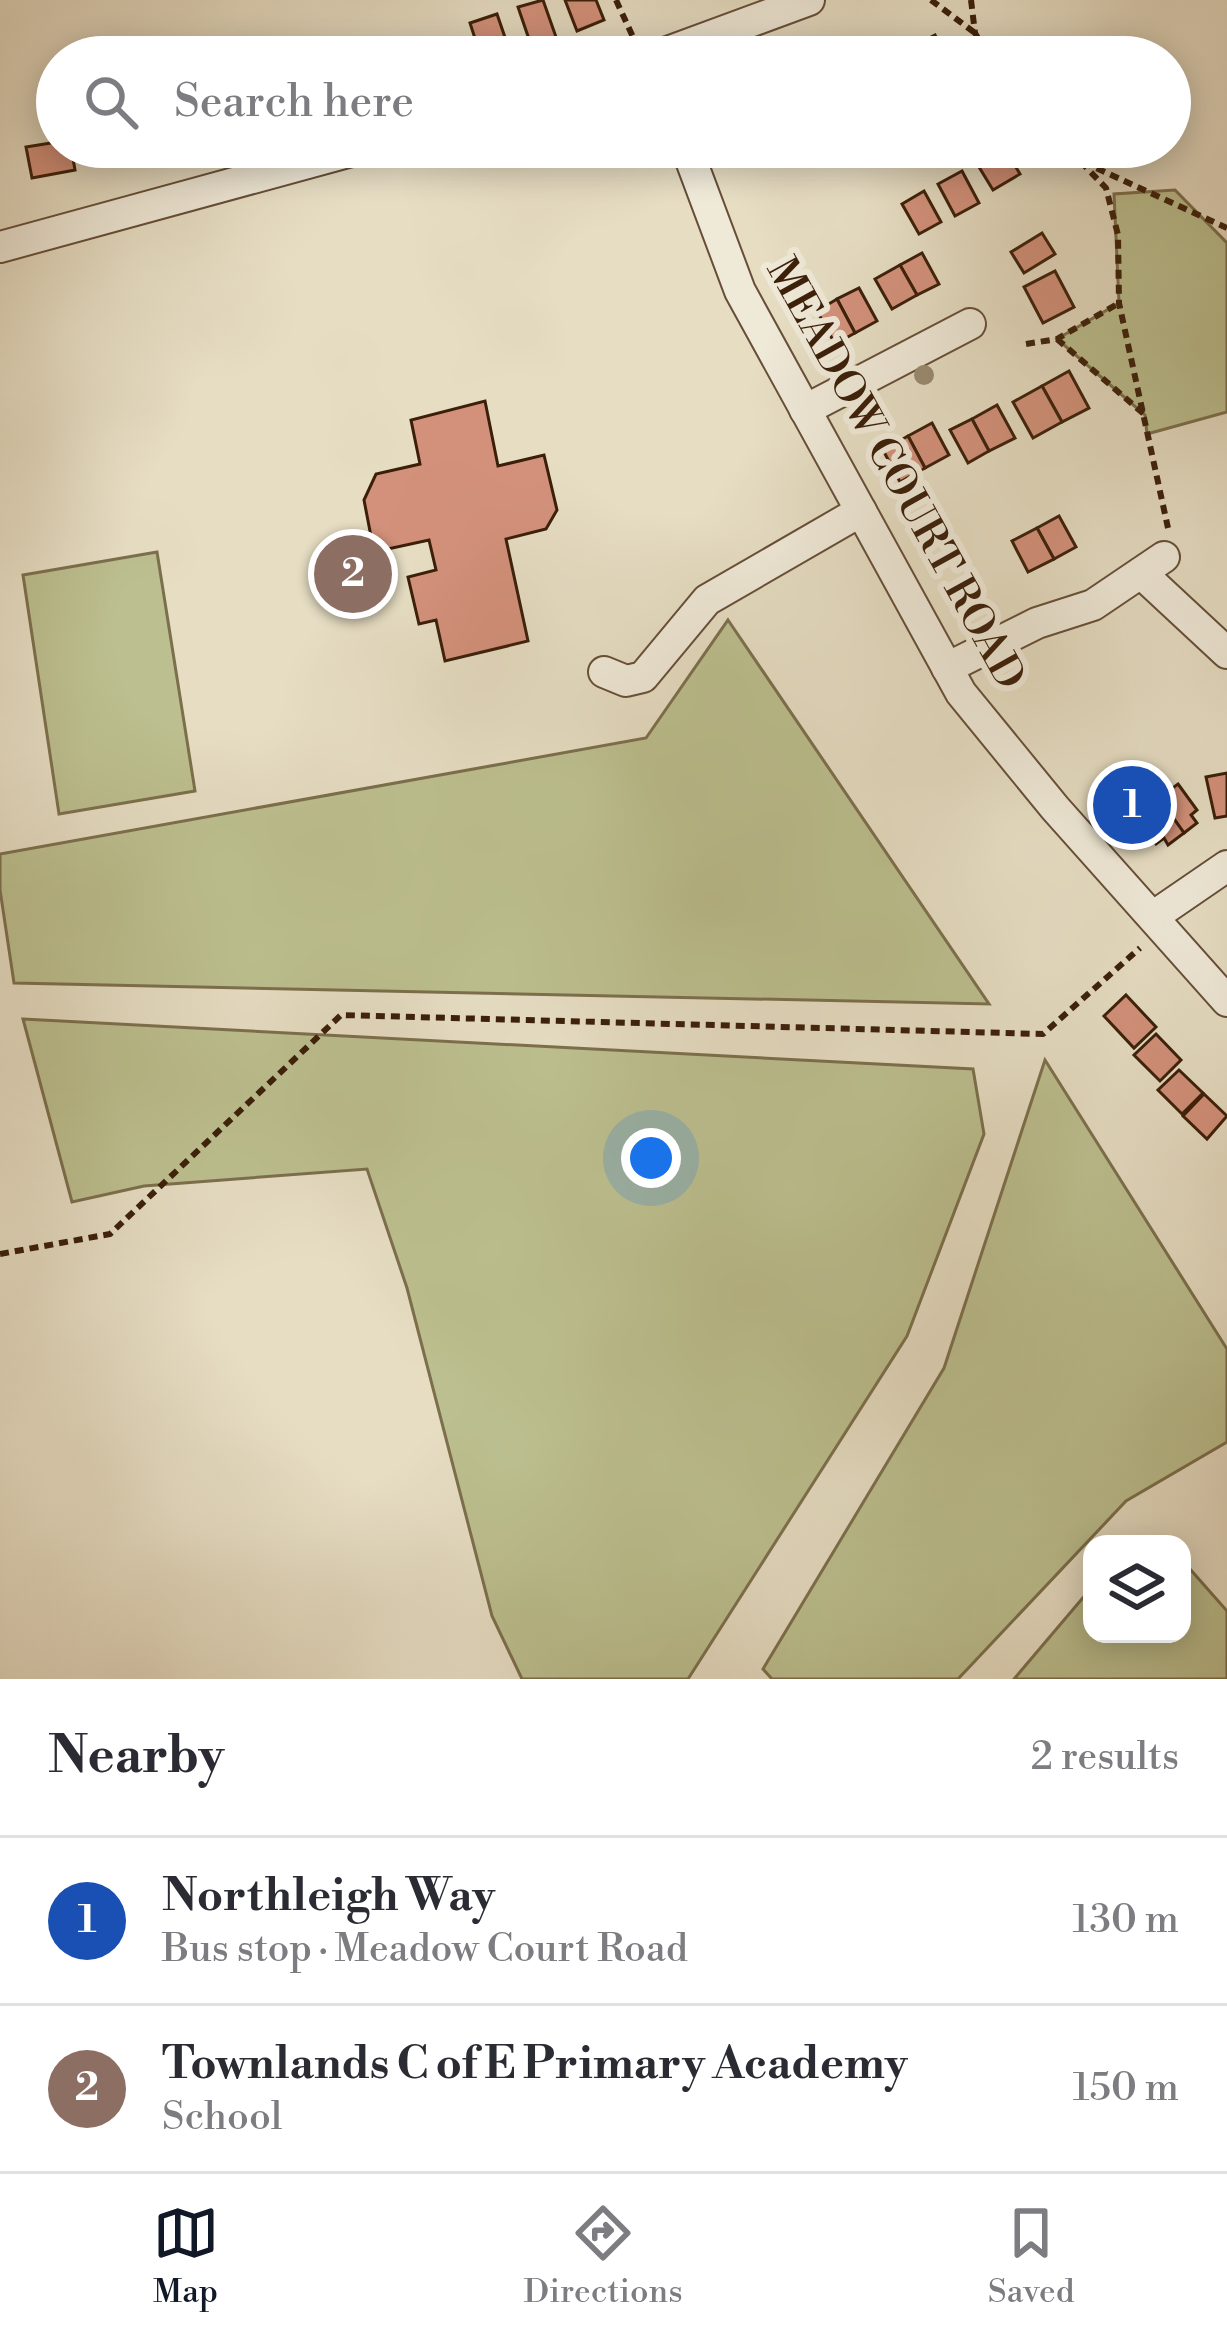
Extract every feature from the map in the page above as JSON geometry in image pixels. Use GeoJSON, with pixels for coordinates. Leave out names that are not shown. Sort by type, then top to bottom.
{"type":"FeatureCollection","features":[{"type":"Feature","properties":{"kind":"street"},"geometry":{"type":"LineString","coordinates":[[688,36],[770,6],[809,0]]}},
{"type":"Feature","properties":{"kind":"street"},"geometry":{"type":"LineString","coordinates":[[0,247],[289,168]]}},
{"type":"Feature","properties":{"kind":"street","name":"MEADOW COURT ROAD"},"geometry":{"type":"LineString","coordinates":[[694,168],[740,291],[961,693],[1227,1001]]}},
{"type":"Feature","properties":{"kind":"street"},"geometry":{"type":"LineString","coordinates":[[806,410],[970,324]]}},
{"type":"Feature","properties":{"kind":"street"},"geometry":{"type":"LineString","coordinates":[[604,672],[626,681],[644,677],[707,601],[861,512]]}},
{"type":"Feature","properties":{"kind":"street"},"geometry":{"type":"LineString","coordinates":[[947,668],[1037,623],[1093,605],[1153,565],[1227,653]]}},
{"type":"Feature","properties":{"kind":"street"},"geometry":{"type":"LineString","coordinates":[[1159,922],[1227,866]]}},
{"type":"Feature","properties":{"kind":"path"},"geometry":{"type":"LineString","coordinates":[[616,0],[632,36]]}},
{"type":"Feature","properties":{"kind":"path"},"geometry":{"type":"LineString","coordinates":[[931,0],[975,33]]}},
{"type":"Feature","properties":{"kind":"path"},"geometry":{"type":"LineString","coordinates":[[971,0],[977,36]]}},
{"type":"Feature","properties":{"kind":"path"},"geometry":{"type":"LineString","coordinates":[[1087,168],[1106,188],[1118,235],[1119,303],[1171,542],[1153,565]]}},
{"type":"Feature","properties":{"kind":"path"},"geometry":{"type":"LineString","coordinates":[[1097,168],[1227,228]]}},
{"type":"Feature","properties":{"kind":"path"},"geometry":{"type":"LineString","coordinates":[[1026,344],[1057,339],[1119,303]]}},
{"type":"Feature","properties":{"kind":"path"},"geometry":{"type":"LineString","coordinates":[[1057,339],[1145,415]]}},
{"type":"Feature","properties":{"kind":"path"},"geometry":{"type":"LineString","coordinates":[[0,1254],[110,1234],[341,1015],[1043,1034],[1159,922]]}},
{"type":"Feature","properties":{"kind":"green space"},"geometry":{"type":"Polygon","coordinates":[[[1175,190],[1227,243],[1227,412],[1147,434],[1145,415],[1057,339],[1119,303],[1114,194],[1175,190]]]}},
{"type":"Feature","properties":{"kind":"green space"},"geometry":{"type":"Polygon","coordinates":[[[157,552],[195,791],[59,814],[23,575],[157,552]]]}},
{"type":"Feature","properties":{"kind":"green space"},"geometry":{"type":"Polygon","coordinates":[[[728,620],[989,1004],[14,983],[0,890],[0,854],[646,738],[728,620]]]}},
{"type":"Feature","properties":{"kind":"green space"},"geometry":{"type":"Polygon","coordinates":[[[23,1019],[973,1069],[984,1134],[907,1336],[688,1679],[522,1679],[492,1616],[407,1288],[367,1169],[144,1186],[72,1202],[23,1019]]]}},
{"type":"Feature","properties":{"kind":"green space"},"geometry":{"type":"Polygon","coordinates":[[[1045,1060],[1227,1349],[1227,1442],[1126,1501],[1094,1535],[1083,1535],[1083,1547],[958,1679],[772,1679],[763,1669],[944,1368],[1045,1060]]]}},
{"type":"Feature","properties":{"kind":"green space"},"geometry":{"type":"Polygon","coordinates":[[[1191,1570],[1227,1611],[1227,1679],[1014,1679],[1083,1598],[1083,1643],[1191,1643],[1191,1570]]]}},
{"type":"Feature","properties":{"kind":"building"},"geometry":{"type":"Polygon","coordinates":[[[543,0],[556,36],[528,36],[518,7],[543,0]]]}},
{"type":"Feature","properties":{"kind":"building"},"geometry":{"type":"Polygon","coordinates":[[[565,0],[596,0],[604,20],[577,31],[565,0]]]}},
{"type":"Feature","properties":{"kind":"building"},"geometry":{"type":"Polygon","coordinates":[[[497,14],[505,36],[474,36],[470,23],[497,14]]]}},
{"type":"Feature","properties":{"kind":"building"},"geometry":{"type":"Polygon","coordinates":[[[36,145],[36,168],[75,170],[32,178],[26,147],[36,145]]]}},
{"type":"Feature","properties":{"kind":"building"},"geometry":{"type":"Polygon","coordinates":[[[980,168],[1016,168],[1020,174],[993,190],[980,168]]]}},
{"type":"Feature","properties":{"kind":"building"},"geometry":{"type":"Polygon","coordinates":[[[962,171],[979,203],[955,216],[938,184],[962,171]]]}},
{"type":"Feature","properties":{"kind":"building"},"geometry":{"type":"Polygon","coordinates":[[[924,191],[941,222],[919,234],[902,204],[924,191]]]}},
{"type":"Feature","properties":{"kind":"building"},"geometry":{"type":"Polygon","coordinates":[[[1042,233],[1055,254],[1024,273],[1011,252],[1042,233]]]}},
{"type":"Feature","properties":{"kind":"building"},"geometry":{"type":"Polygon","coordinates":[[[922,253],[939,284],[917,295],[900,265],[922,253]]]}},
{"type":"Feature","properties":{"kind":"building"},"geometry":{"type":"Polygon","coordinates":[[[900,265],[917,295],[892,309],[875,279],[900,265]]]}},
{"type":"Feature","properties":{"kind":"building"},"geometry":{"type":"Polygon","coordinates":[[[1055,271],[1074,307],[1043,323],[1024,287],[1055,271]]]}},
{"type":"Feature","properties":{"kind":"building"},"geometry":{"type":"Polygon","coordinates":[[[859,288],[877,321],[855,333],[837,299],[859,288]]]}},
{"type":"Feature","properties":{"kind":"building"},"geometry":{"type":"Polygon","coordinates":[[[837,299],[855,333],[835,344],[817,311],[837,299]]]}},
{"type":"Feature","properties":{"kind":"building"},"geometry":{"type":"Polygon","coordinates":[[[1069,371],[1089,408],[1062,422],[1042,386],[1069,371]]]}},
{"type":"Feature","properties":{"kind":"building"},"geometry":{"type":"Polygon","coordinates":[[[1042,386],[1062,422],[1033,438],[1013,402],[1042,386]]]}},
{"type":"Feature","properties":{"kind":"building"},"geometry":{"type":"Polygon","coordinates":[[[485,401],[498,466],[544,455],[557,510],[546,529],[506,539],[528,641],[445,661],[436,620],[419,624],[408,577],[436,570],[429,540],[374,552],[364,500],[376,474],[420,464],[411,420],[485,401]]]}},
{"type":"Feature","properties":{"kind":"building"},"geometry":{"type":"Polygon","coordinates":[[[997,405],[1015,438],[989,451],[972,419],[997,405]]]}},
{"type":"Feature","properties":{"kind":"building"},"geometry":{"type":"Polygon","coordinates":[[[972,419],[989,451],[968,463],[950,430],[972,419]]]}},
{"type":"Feature","properties":{"kind":"building"},"geometry":{"type":"Polygon","coordinates":[[[932,423],[949,455],[925,468],[908,436],[932,423]]]}},
{"type":"Feature","properties":{"kind":"building"},"geometry":{"type":"Polygon","coordinates":[[[908,436],[925,468],[900,482],[883,450],[908,436]]]}},
{"type":"Feature","properties":{"kind":"building"},"geometry":{"type":"Polygon","coordinates":[[[1059,516],[1076,547],[1054,559],[1037,528],[1059,516]]]}},
{"type":"Feature","properties":{"kind":"building"},"geometry":{"type":"Polygon","coordinates":[[[1037,528],[1054,559],[1028,572],[1012,541],[1037,528]]]}},
{"type":"Feature","properties":{"kind":"building"},"geometry":{"type":"Polygon","coordinates":[[[1227,773],[1227,816],[1215,818],[1206,777],[1227,773]]]}},
{"type":"Feature","properties":{"kind":"building"},"geometry":{"type":"Polygon","coordinates":[[[1178,784],[1197,810],[1191,815],[1197,823],[1184,833],[1159,798],[1178,784]]]}},
{"type":"Feature","properties":{"kind":"building"},"geometry":{"type":"Polygon","coordinates":[[[1159,798],[1184,833],[1168,845],[1164,838],[1156,844],[1135,816],[1159,798]]]}},
{"type":"Feature","properties":{"kind":"building"},"geometry":{"type":"Polygon","coordinates":[[[1126,995],[1156,1027],[1134,1048],[1104,1016],[1126,995]]]}},
{"type":"Feature","properties":{"kind":"building"},"geometry":{"type":"Polygon","coordinates":[[[1156,1034],[1181,1060],[1160,1081],[1134,1055],[1156,1034]]]}},
{"type":"Feature","properties":{"kind":"building"},"geometry":{"type":"Polygon","coordinates":[[[1179,1070],[1203,1093],[1182,1114],[1158,1090],[1179,1070]]]}},
{"type":"Feature","properties":{"kind":"building"},"geometry":{"type":"Polygon","coordinates":[[[1204,1094],[1227,1116],[1207,1139],[1183,1116],[1204,1094]]]}},
{"type":"Feature","properties":{"kind":"place","name":"Townlands C of E Primary Academy"},"geometry":{"type":"Point","coordinates":[353,574]}},
{"type":"Feature","properties":{"kind":"place","name":"Northleigh Way"},"geometry":{"type":"Point","coordinates":[1132,805]}}]}
